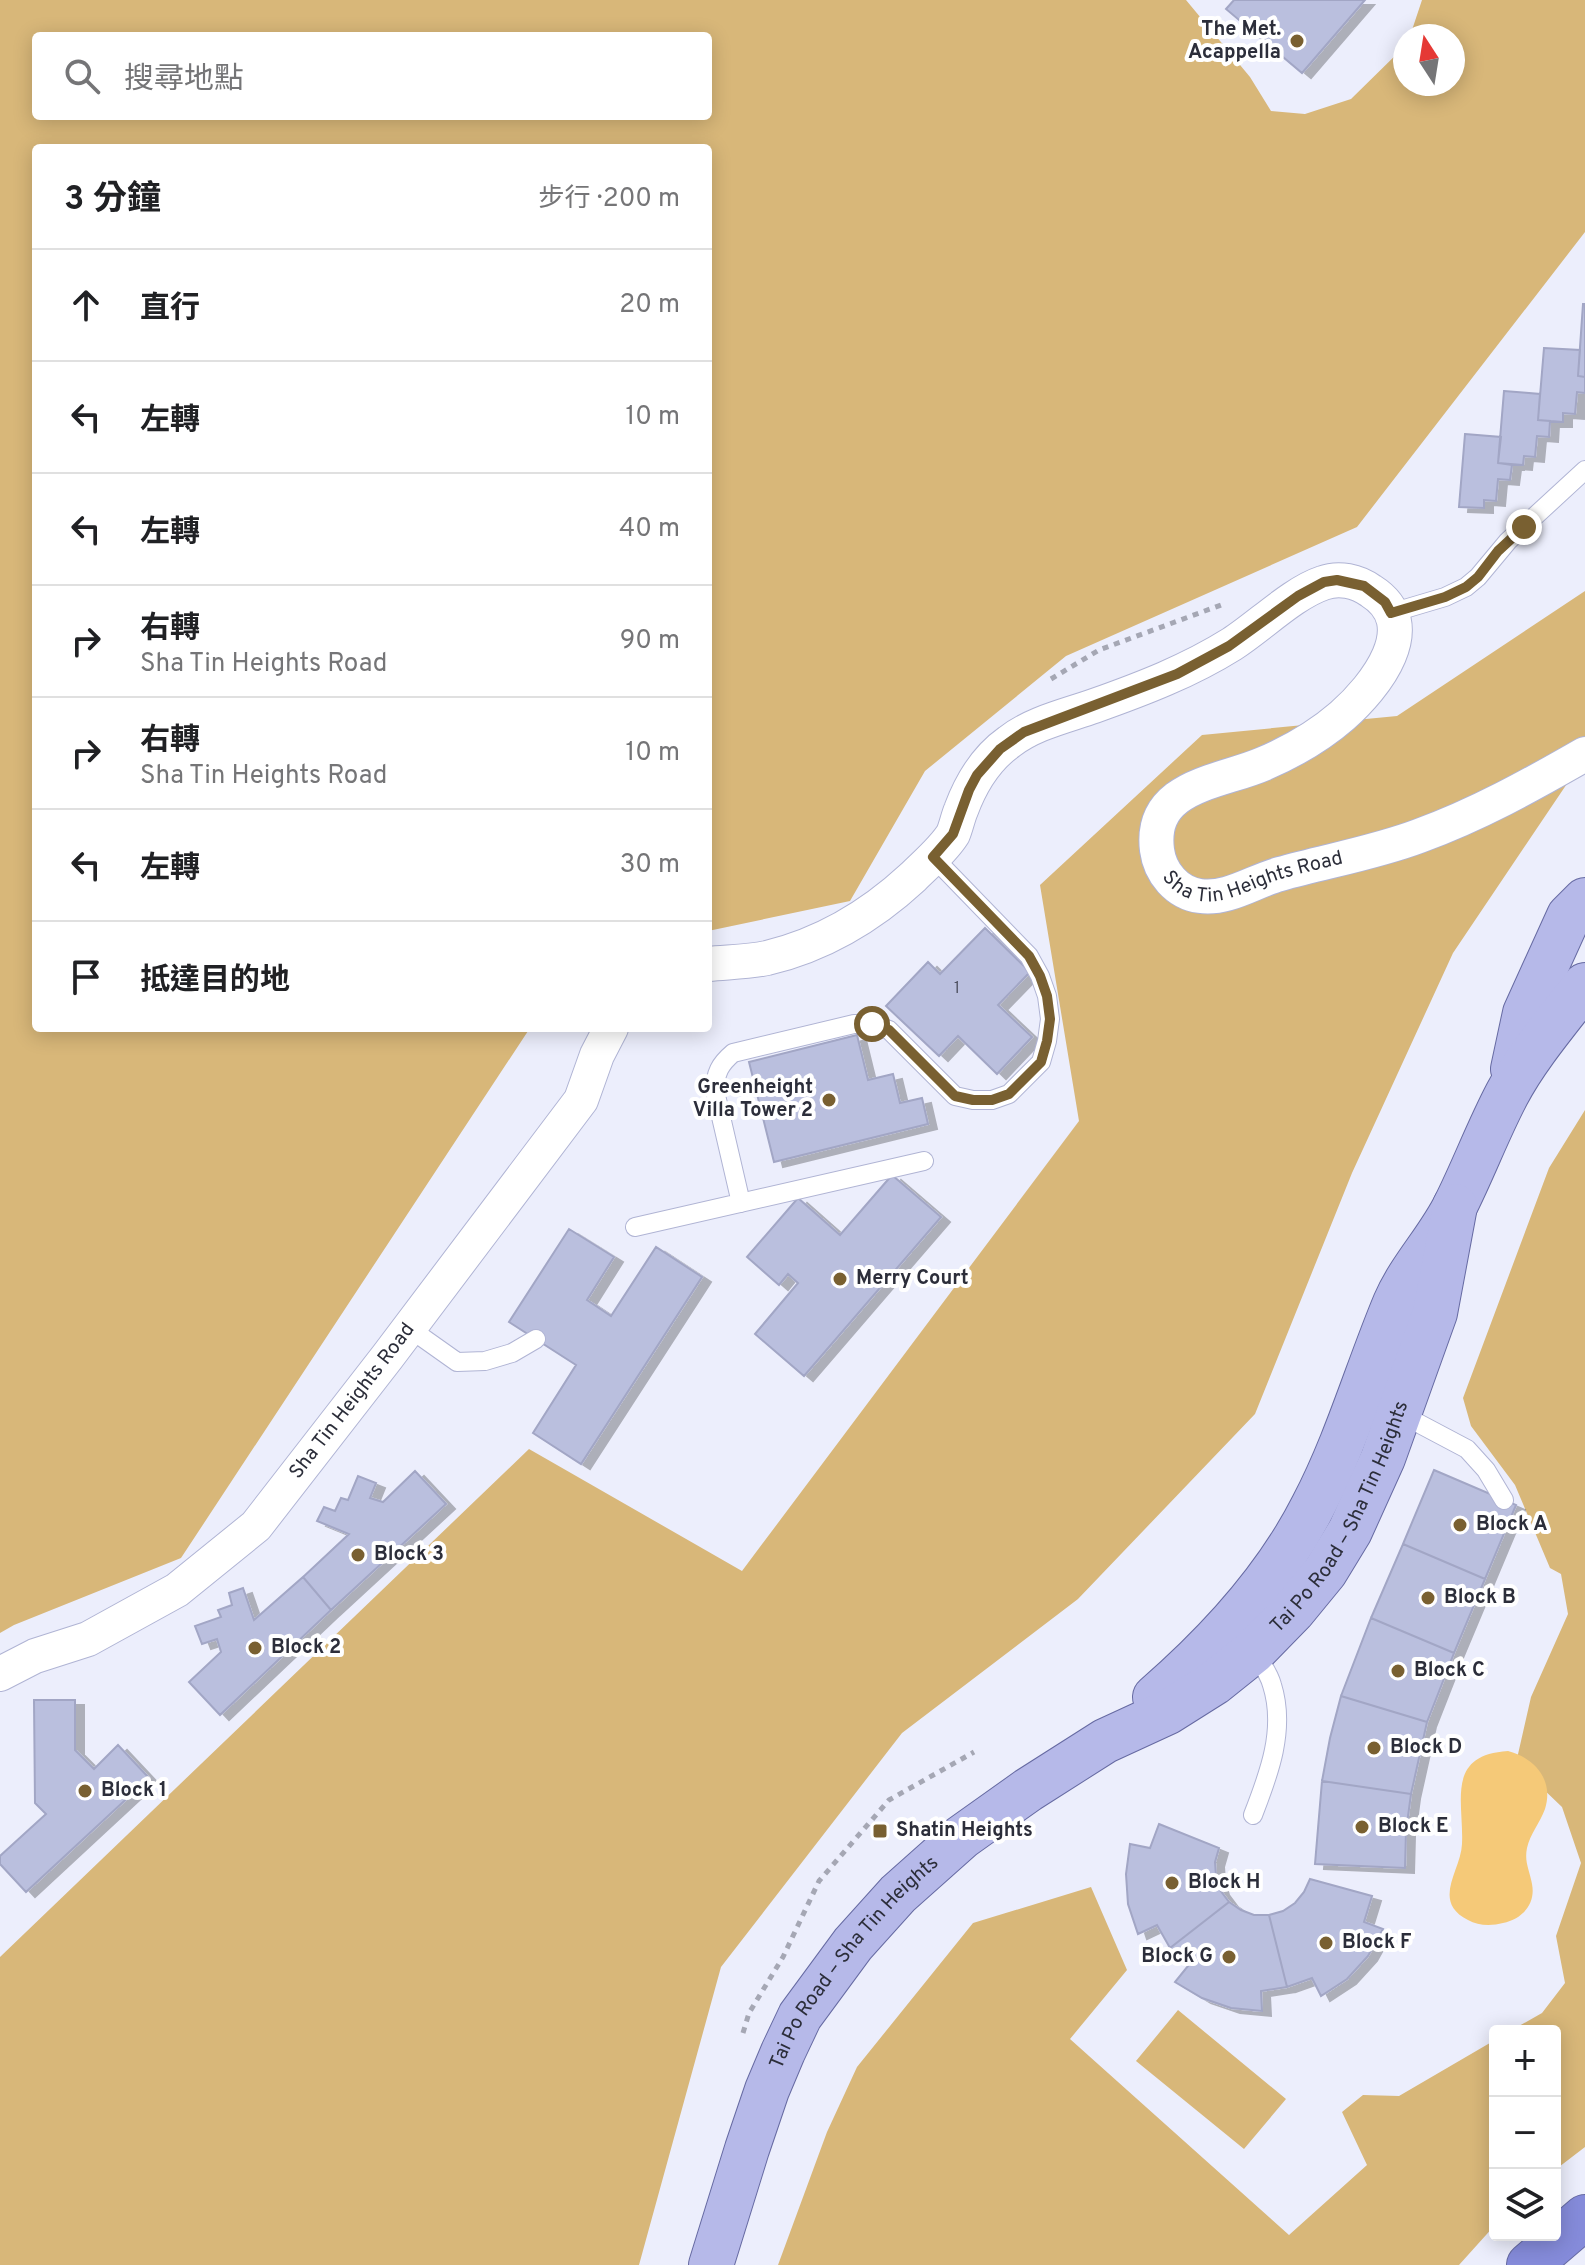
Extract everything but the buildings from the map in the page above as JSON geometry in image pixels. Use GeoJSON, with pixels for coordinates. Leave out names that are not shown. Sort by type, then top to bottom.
{"type":"FeatureCollection","features":[{"type":"Feature","properties":{"kind":"highway"},"geometry":{"type":"LineString","coordinates":[[1529,2265],[1585,2217]]}},
{"type":"Feature","properties":{"kind":"main road"},"geometry":{"type":"LineString","coordinates":[[1509,1091],[1525,1013],[1569,916],[1585,900]]}},
{"type":"Feature","properties":{"kind":"main road","name":"Tai Po Road – Sha Tin Heights"},"geometry":{"type":"LineString","coordinates":[[711,2265],[767,2090],[800,2016],[853,1944],[898,1894],[962,1837],[1105,1741],[1168,1712],[1214,1683],[1254,1651],[1325,1572],[1335,1459],[1396,1299],[1455,1206],[1509,1091],[1585,985]]}},
{"type":"Feature","properties":{"kind":"main road","name":"Tai Po Road – Sha Tin Heights"},"geometry":{"type":"LineString","coordinates":[[1105,1741],[1173,1682],[1217,1638],[1254,1596],[1331,1520],[1383,1458],[1435,1313],[1455,1206]]}},
{"type":"Feature","properties":{"kind":"street"},"geometry":{"type":"LineString","coordinates":[[712,964],[766,958],[829,937],[885,903],[953,834],[977,775],[1000,749],[1024,732],[1177,674],[1229,646],[1298,596],[1324,582],[1337,580],[1364,586],[1385,602],[1391,613]]}},
{"type":"Feature","properties":{"kind":"street","name":"Sha Tin Heights Road"},"geometry":{"type":"LineString","coordinates":[[1391,613],[1396,636],[1392,650],[1356,703],[1340,718],[1293,749],[1263,764],[1197,786],[1172,801],[1159,823],[1157,837],[1160,862],[1173,884],[1196,896],[1212,897],[1276,875],[1416,837],[1467,817],[1585,754]]}},
{"type":"Feature","properties":{"kind":"street","name":"Sha Tin Heights Road"},"geometry":{"type":"LineString","coordinates":[[0,1674],[35,1656],[88,1639],[177,1590],[256,1526],[581,1100],[609,1032]]}},
{"type":"Feature","properties":{"kind":"lane"},"geometry":{"type":"LineString","coordinates":[[1391,613],[1445,597],[1466,587],[1508,541],[1585,470]]}},
{"type":"Feature","properties":{"kind":"lane"},"geometry":{"type":"LineString","coordinates":[[741,1203],[715,1091],[715,1076],[722,1062],[733,1053],[854,1024],[872,1024],[889,1030],[955,1096],[973,1100],[992,1100],[1009,1094],[1041,1062],[1050,1019],[1040,976],[1029,956],[933,857]]}},
{"type":"Feature","properties":{"kind":"lane"},"geometry":{"type":"LineString","coordinates":[[635,1227],[924,1161]]}},
{"type":"Feature","properties":{"kind":"lane"},"geometry":{"type":"LineString","coordinates":[[409,1328],[457,1362],[485,1361],[512,1353],[536,1339]]}},
{"type":"Feature","properties":{"kind":"lane"},"geometry":{"type":"LineString","coordinates":[[1399,1413],[1467,1449],[1486,1470],[1504,1500]]}},
{"type":"Feature","properties":{"kind":"lane"},"geometry":{"type":"LineString","coordinates":[[1253,1815],[1268,1776],[1276,1740],[1277,1706],[1272,1682],[1254,1651]]}},
{"type":"Feature","properties":{"kind":"path"},"geometry":{"type":"LineString","coordinates":[[749,2013],[783,1957],[819,1881],[829,1869],[889,1800],[974,1752]]}},
{"type":"Feature","properties":{"kind":"shaded area"},"geometry":{"type":"Polygon","coordinates":[[[0,0],[1186,0],[1250,77],[1271,111],[1305,114],[1351,99],[1393,58],[1393,96],[1465,96],[1465,24],[1414,24],[1422,0],[1585,0],[1585,232],[1357,527],[1066,656],[925,771],[850,901],[712,930],[712,144],[32,144],[32,1032],[527,1032],[181,1558],[0,1633],[0,0]]]}},
{"type":"Feature","properties":{"kind":"shaded area"},"geometry":{"type":"Polygon","coordinates":[[[1585,591],[1585,757],[1453,953],[1352,1173],[1255,1414],[1078,1599],[902,1733],[721,1967],[639,2265],[0,2265],[0,1957],[529,1449],[742,1571],[1079,1121],[1040,885],[1202,735],[1397,716],[1585,591]]]}},
{"type":"Feature","properties":{"kind":"shaded area"},"geometry":{"type":"Polygon","coordinates":[[[1585,1110],[1585,2147],[1561,2165],[1561,2025],[1521,2025],[1542,2013],[1565,1983],[1556,1936],[1581,1863],[1562,1807],[1516,1763],[1531,1697],[1568,1614],[1561,1574],[1550,1568],[1515,1485],[1471,1426],[1463,1398],[1549,1168],[1585,1110]]]}},
{"type":"Feature","properties":{"kind":"shaded area"},"geometry":{"type":"Polygon","coordinates":[[[1508,1751],[1534,1765],[1547,1789],[1545,1809],[1526,1853],[1532,1898],[1526,1910],[1516,1918],[1499,1924],[1481,1924],[1468,1920],[1451,1904],[1451,1885],[1462,1844],[1462,1783],[1466,1771],[1475,1761],[1488,1754],[1508,1751]]]}},
{"type":"Feature","properties":{"kind":"shaded area"},"geometry":{"type":"Polygon","coordinates":[[[1091,1887],[1127,1970],[1070,2039],[1289,2235],[1367,2165],[1342,2112],[1363,2095],[1399,2096],[1489,2044],[1489,2232],[1459,2265],[778,2265],[827,2132],[857,2067],[973,1923],[1091,1887]]]}},
{"type":"Feature","properties":{"kind":"shaded area"},"geometry":{"type":"Polygon","coordinates":[[[1178,2010],[1286,2099],[1244,2149],[1136,2061],[1178,2010]]]}},
{"type":"Feature","properties":{"kind":"place","name":"The Met. Acappella"},"geometry":{"type":"Point","coordinates":[1297,41]}},
{"type":"Feature","properties":{"kind":"place","name":"Greenheight Villa Tower 2"},"geometry":{"type":"Point","coordinates":[829,1100]}},
{"type":"Feature","properties":{"kind":"place","name":"Merry Court"},"geometry":{"type":"Point","coordinates":[840,1279]}},
{"type":"Feature","properties":{"kind":"place","name":"Block A"},"geometry":{"type":"Point","coordinates":[1460,1525]}},
{"type":"Feature","properties":{"kind":"place","name":"Block 3"},"geometry":{"type":"Point","coordinates":[358,1555]}},
{"type":"Feature","properties":{"kind":"place","name":"Block B"},"geometry":{"type":"Point","coordinates":[1428,1598]}},
{"type":"Feature","properties":{"kind":"place","name":"Block 2"},"geometry":{"type":"Point","coordinates":[255,1648]}},
{"type":"Feature","properties":{"kind":"place","name":"Block C"},"geometry":{"type":"Point","coordinates":[1398,1671]}},
{"type":"Feature","properties":{"kind":"place","name":"Block D"},"geometry":{"type":"Point","coordinates":[1374,1748]}},
{"type":"Feature","properties":{"kind":"place","name":"Block 1"},"geometry":{"type":"Point","coordinates":[85,1791]}},
{"type":"Feature","properties":{"kind":"place","name":"Block E"},"geometry":{"type":"Point","coordinates":[1362,1827]}},
{"type":"Feature","properties":{"kind":"place","name":"Shatin Heights"},"geometry":{"type":"Point","coordinates":[880,1831]}},
{"type":"Feature","properties":{"kind":"place","name":"Block H"},"geometry":{"type":"Point","coordinates":[1172,1883]}},
{"type":"Feature","properties":{"kind":"place","name":"Block F"},"geometry":{"type":"Point","coordinates":[1326,1943]}},
{"type":"Feature","properties":{"kind":"place","name":"Block G"},"geometry":{"type":"Point","coordinates":[1229,1957]}},
{"type":"Feature","properties":{"kind":"route"},"geometry":{"type":"LineString","coordinates":[[872,1024],[889,1030],[955,1096],[992,1100],[1009,1094],[1041,1062],[1050,1019],[1040,976],[1029,956],[933,857],[953,834],[977,775],[1010,740],[1203,661],[1298,596],[1324,582],[1350,581],[1364,586],[1377,594],[1391,613],[1445,597],[1478,577],[1498,551],[1524,527]]}}]}
